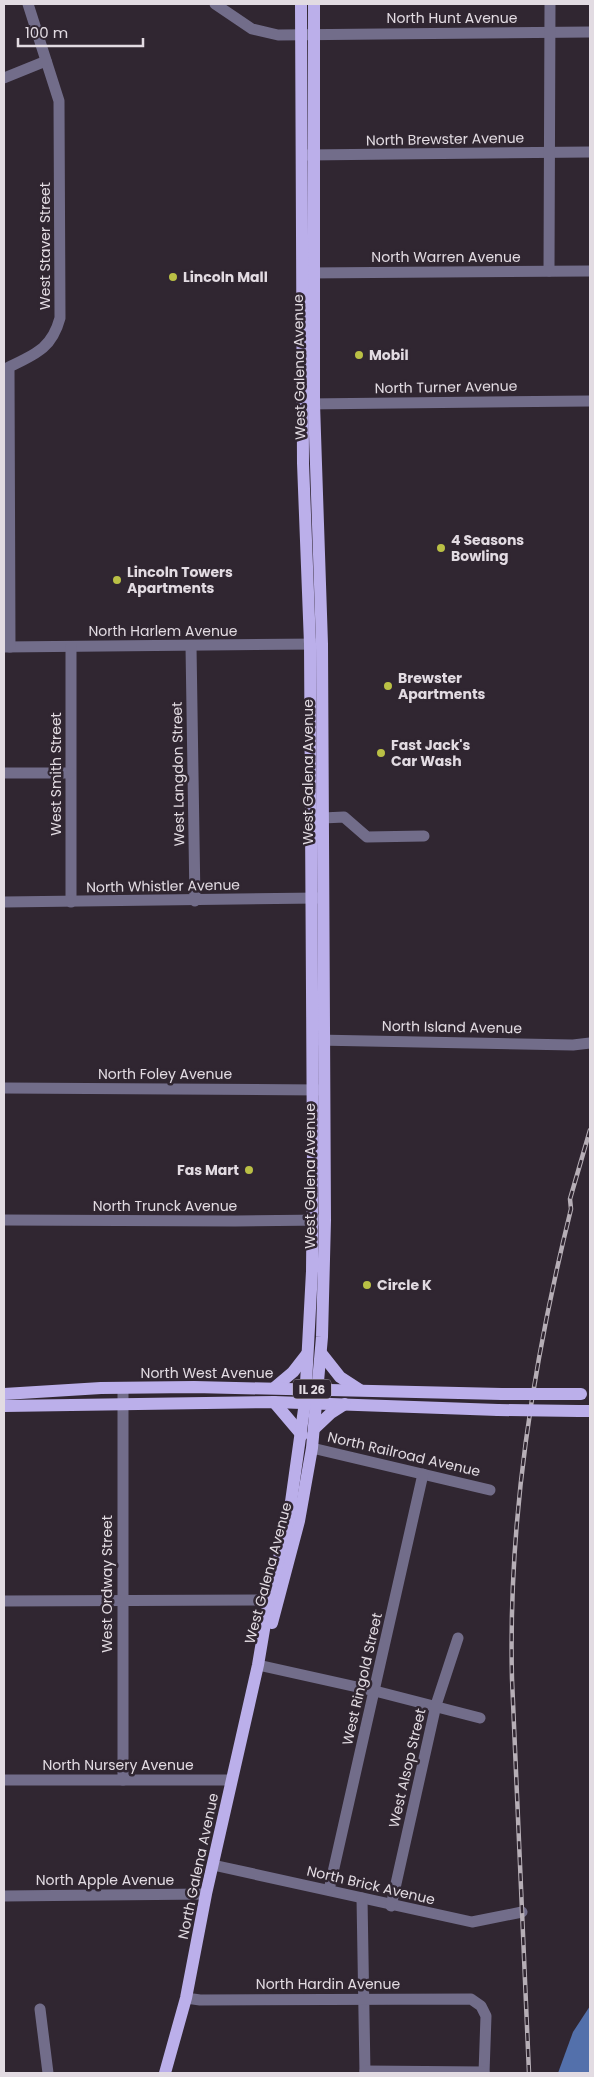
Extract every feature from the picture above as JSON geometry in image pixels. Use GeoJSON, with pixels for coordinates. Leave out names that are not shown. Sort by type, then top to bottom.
{"type":"FeatureCollection","features":[{"type":"Feature","properties":{"kind":"main road","name":"West Galena Avenue"},"geometry":{"type":"LineString","coordinates":[[301,4],[307,35],[308,404],[323,818],[317,898],[326,1040],[319,1090]]}},
{"type":"Feature","properties":{"kind":"main road","name":"West Galena Avenue"},"geometry":{"type":"LineString","coordinates":[[307,35],[314,4]]}},
{"type":"Feature","properties":{"kind":"main road","name":"West Galena Avenue"},"geometry":{"type":"LineString","coordinates":[[258,1665],[274,1600],[302,1435],[311,1402],[319,1389],[321,1353],[319,1090],[312,1040],[317,898],[316,644]]}},
{"type":"Feature","properties":{"kind":"main road","name":"West Galena Avenue"},"geometry":{"type":"LineString","coordinates":[[274,1600],[299,1521],[312,1448],[314,1429],[311,1402],[305,1389],[319,1220]]}},
{"type":"Feature","properties":{"kind":"main road"},"geometry":{"type":"LineString","coordinates":[[321,1353],[340,1377],[362,1391]]}},
{"type":"Feature","properties":{"kind":"main road"},"geometry":{"type":"LineString","coordinates":[[274,1388],[293,1372],[308,1354]]}},
{"type":"Feature","properties":{"kind":"main road","name":"North West Avenue"},"geometry":{"type":"LineString","coordinates":[[4,1394],[123,1388],[274,1388],[502,1394],[586,1394]]}},
{"type":"Feature","properties":{"kind":"main road"},"geometry":{"type":"LineString","coordinates":[[274,1402],[302,1435]]}},
{"type":"Feature","properties":{"kind":"main road","name":"North West Avenue"},"geometry":{"type":"LineString","coordinates":[[4,1406],[311,1402],[498,1410],[584,1411]]}},
{"type":"Feature","properties":{"kind":"main road"},"geometry":{"type":"LineString","coordinates":[[314,1429],[331,1412],[345,1404]]}},
{"type":"Feature","properties":{"kind":"main road","name":"North Galena Avenue"},"geometry":{"type":"LineString","coordinates":[[165,2073],[186,1998],[206,1894],[258,1665]]}},
{"type":"Feature","properties":{"kind":"street","name":"West Staver Street"},"geometry":{"type":"LineString","coordinates":[[7,647],[6,366],[42,348],[56,335],[60,318],[59,101],[28,4]]}},
{"type":"Feature","properties":{"kind":"street","name":"North Hunt Avenue"},"geometry":{"type":"LineString","coordinates":[[216,4],[252,29],[278,35],[590,32]]}},
{"type":"Feature","properties":{"kind":"street"},"geometry":{"type":"LineString","coordinates":[[549,271],[550,4]]}},
{"type":"Feature","properties":{"kind":"street"},"geometry":{"type":"LineString","coordinates":[[4,78],[46,60]]}},
{"type":"Feature","properties":{"kind":"street","name":"North Brewster Avenue"},"geometry":{"type":"LineString","coordinates":[[306,155],[590,152]]}},
{"type":"Feature","properties":{"kind":"street","name":"North Warren Avenue"},"geometry":{"type":"LineString","coordinates":[[307,273],[590,271]]}},
{"type":"Feature","properties":{"kind":"street","name":"North Turner Avenue"},"geometry":{"type":"LineString","coordinates":[[308,404],[590,401]]}},
{"type":"Feature","properties":{"kind":"street","name":"North Harlem Avenue"},"geometry":{"type":"LineString","coordinates":[[7,647],[316,644]]}},
{"type":"Feature","properties":{"kind":"street","name":"West Langdon Street"},"geometry":{"type":"LineString","coordinates":[[191,646],[195,901]]}},
{"type":"Feature","properties":{"kind":"street","name":"West Smith Street"},"geometry":{"type":"LineString","coordinates":[[71,647],[71,902]]}},
{"type":"Feature","properties":{"kind":"street"},"geometry":{"type":"LineString","coordinates":[[4,773],[70,773]]}},
{"type":"Feature","properties":{"kind":"street"},"geometry":{"type":"LineString","coordinates":[[323,818],[344,817],[367,837],[424,836]]}},
{"type":"Feature","properties":{"kind":"street","name":"North Whistler Avenue"},"geometry":{"type":"LineString","coordinates":[[4,902],[317,898]]}},
{"type":"Feature","properties":{"kind":"street","name":"North Island Avenue"},"geometry":{"type":"LineString","coordinates":[[312,1040],[573,1045],[590,1043]]}},
{"type":"Feature","properties":{"kind":"street","name":"North Foley Avenue"},"geometry":{"type":"LineString","coordinates":[[4,1088],[319,1090]]}},
{"type":"Feature","properties":{"kind":"street","name":"North Trunck Avenue"},"geometry":{"type":"LineString","coordinates":[[4,1220],[319,1220]]}},
{"type":"Feature","properties":{"kind":"street","name":"West Ordway Street"},"geometry":{"type":"LineString","coordinates":[[123,1388],[123,1780]]}},
{"type":"Feature","properties":{"kind":"street","name":"North Railroad Avenue"},"geometry":{"type":"LineString","coordinates":[[312,1448],[490,1490]]}},
{"type":"Feature","properties":{"kind":"street","name":"West Ringold Street"},"geometry":{"type":"LineString","coordinates":[[329,1890],[423,1474]]}},
{"type":"Feature","properties":{"kind":"street"},"geometry":{"type":"LineString","coordinates":[[4,1600],[274,1600]]}},
{"type":"Feature","properties":{"kind":"street","name":"West Alsop Street"},"geometry":{"type":"LineString","coordinates":[[391,1906],[436,1705],[458,1638]]}},
{"type":"Feature","properties":{"kind":"street"},"geometry":{"type":"LineString","coordinates":[[258,1665],[436,1705],[480,1718]]}},
{"type":"Feature","properties":{"kind":"street","name":"North Nursery Avenue"},"geometry":{"type":"LineString","coordinates":[[4,1780],[231,1780]]}},
{"type":"Feature","properties":{"kind":"street","name":"North Brick Avenue"},"geometry":{"type":"LineString","coordinates":[[213,1865],[329,1890],[391,1906],[472,1922],[522,1912]]}},
{"type":"Feature","properties":{"kind":"street","name":"North Apple Avenue"},"geometry":{"type":"LineString","coordinates":[[4,1896],[206,1894]]}},
{"type":"Feature","properties":{"kind":"street"},"geometry":{"type":"LineString","coordinates":[[362,1898],[366,2072],[484,2073]]}},
{"type":"Feature","properties":{"kind":"street","name":"North Hardin Avenue"},"geometry":{"type":"LineString","coordinates":[[186,1998],[200,2000],[471,1999],[480,2006],[486,2016],[484,2073]]}},
{"type":"Feature","properties":{"kind":"street"},"geometry":{"type":"LineString","coordinates":[[40,2009],[48,2073]]}},
{"type":"Feature","properties":{"kind":"water"},"geometry":{"type":"Polygon","coordinates":[[[590,2006],[590,2073],[558,2073],[573,2032],[590,2006]]]}},
{"type":"Feature","properties":{"kind":"railway"},"geometry":{"type":"LineString","coordinates":[[529,2073],[512,1679],[514,1560],[526,1442],[545,1325],[571,1209],[570,1199],[590,1130]]}},
{"type":"Feature","properties":{"kind":"place","name":"Lincoln Mall"},"geometry":{"type":"Point","coordinates":[173,277]}},
{"type":"Feature","properties":{"kind":"place","name":"Mobil"},"geometry":{"type":"Point","coordinates":[359,355]}},
{"type":"Feature","properties":{"kind":"place","name":"4 Seasons Bowling"},"geometry":{"type":"Point","coordinates":[441,548]}},
{"type":"Feature","properties":{"kind":"place","name":"Lincoln Towers Apartments"},"geometry":{"type":"Point","coordinates":[117,580]}},
{"type":"Feature","properties":{"kind":"place","name":"Brewster Apartments"},"geometry":{"type":"Point","coordinates":[388,686]}},
{"type":"Feature","properties":{"kind":"place","name":"Fast Jack's Car Wash"},"geometry":{"type":"Point","coordinates":[381,753]}},
{"type":"Feature","properties":{"kind":"place","name":"Fas Mart"},"geometry":{"type":"Point","coordinates":[249,1170]}},
{"type":"Feature","properties":{"kind":"place","name":"Circle K"},"geometry":{"type":"Point","coordinates":[367,1285]}}]}
